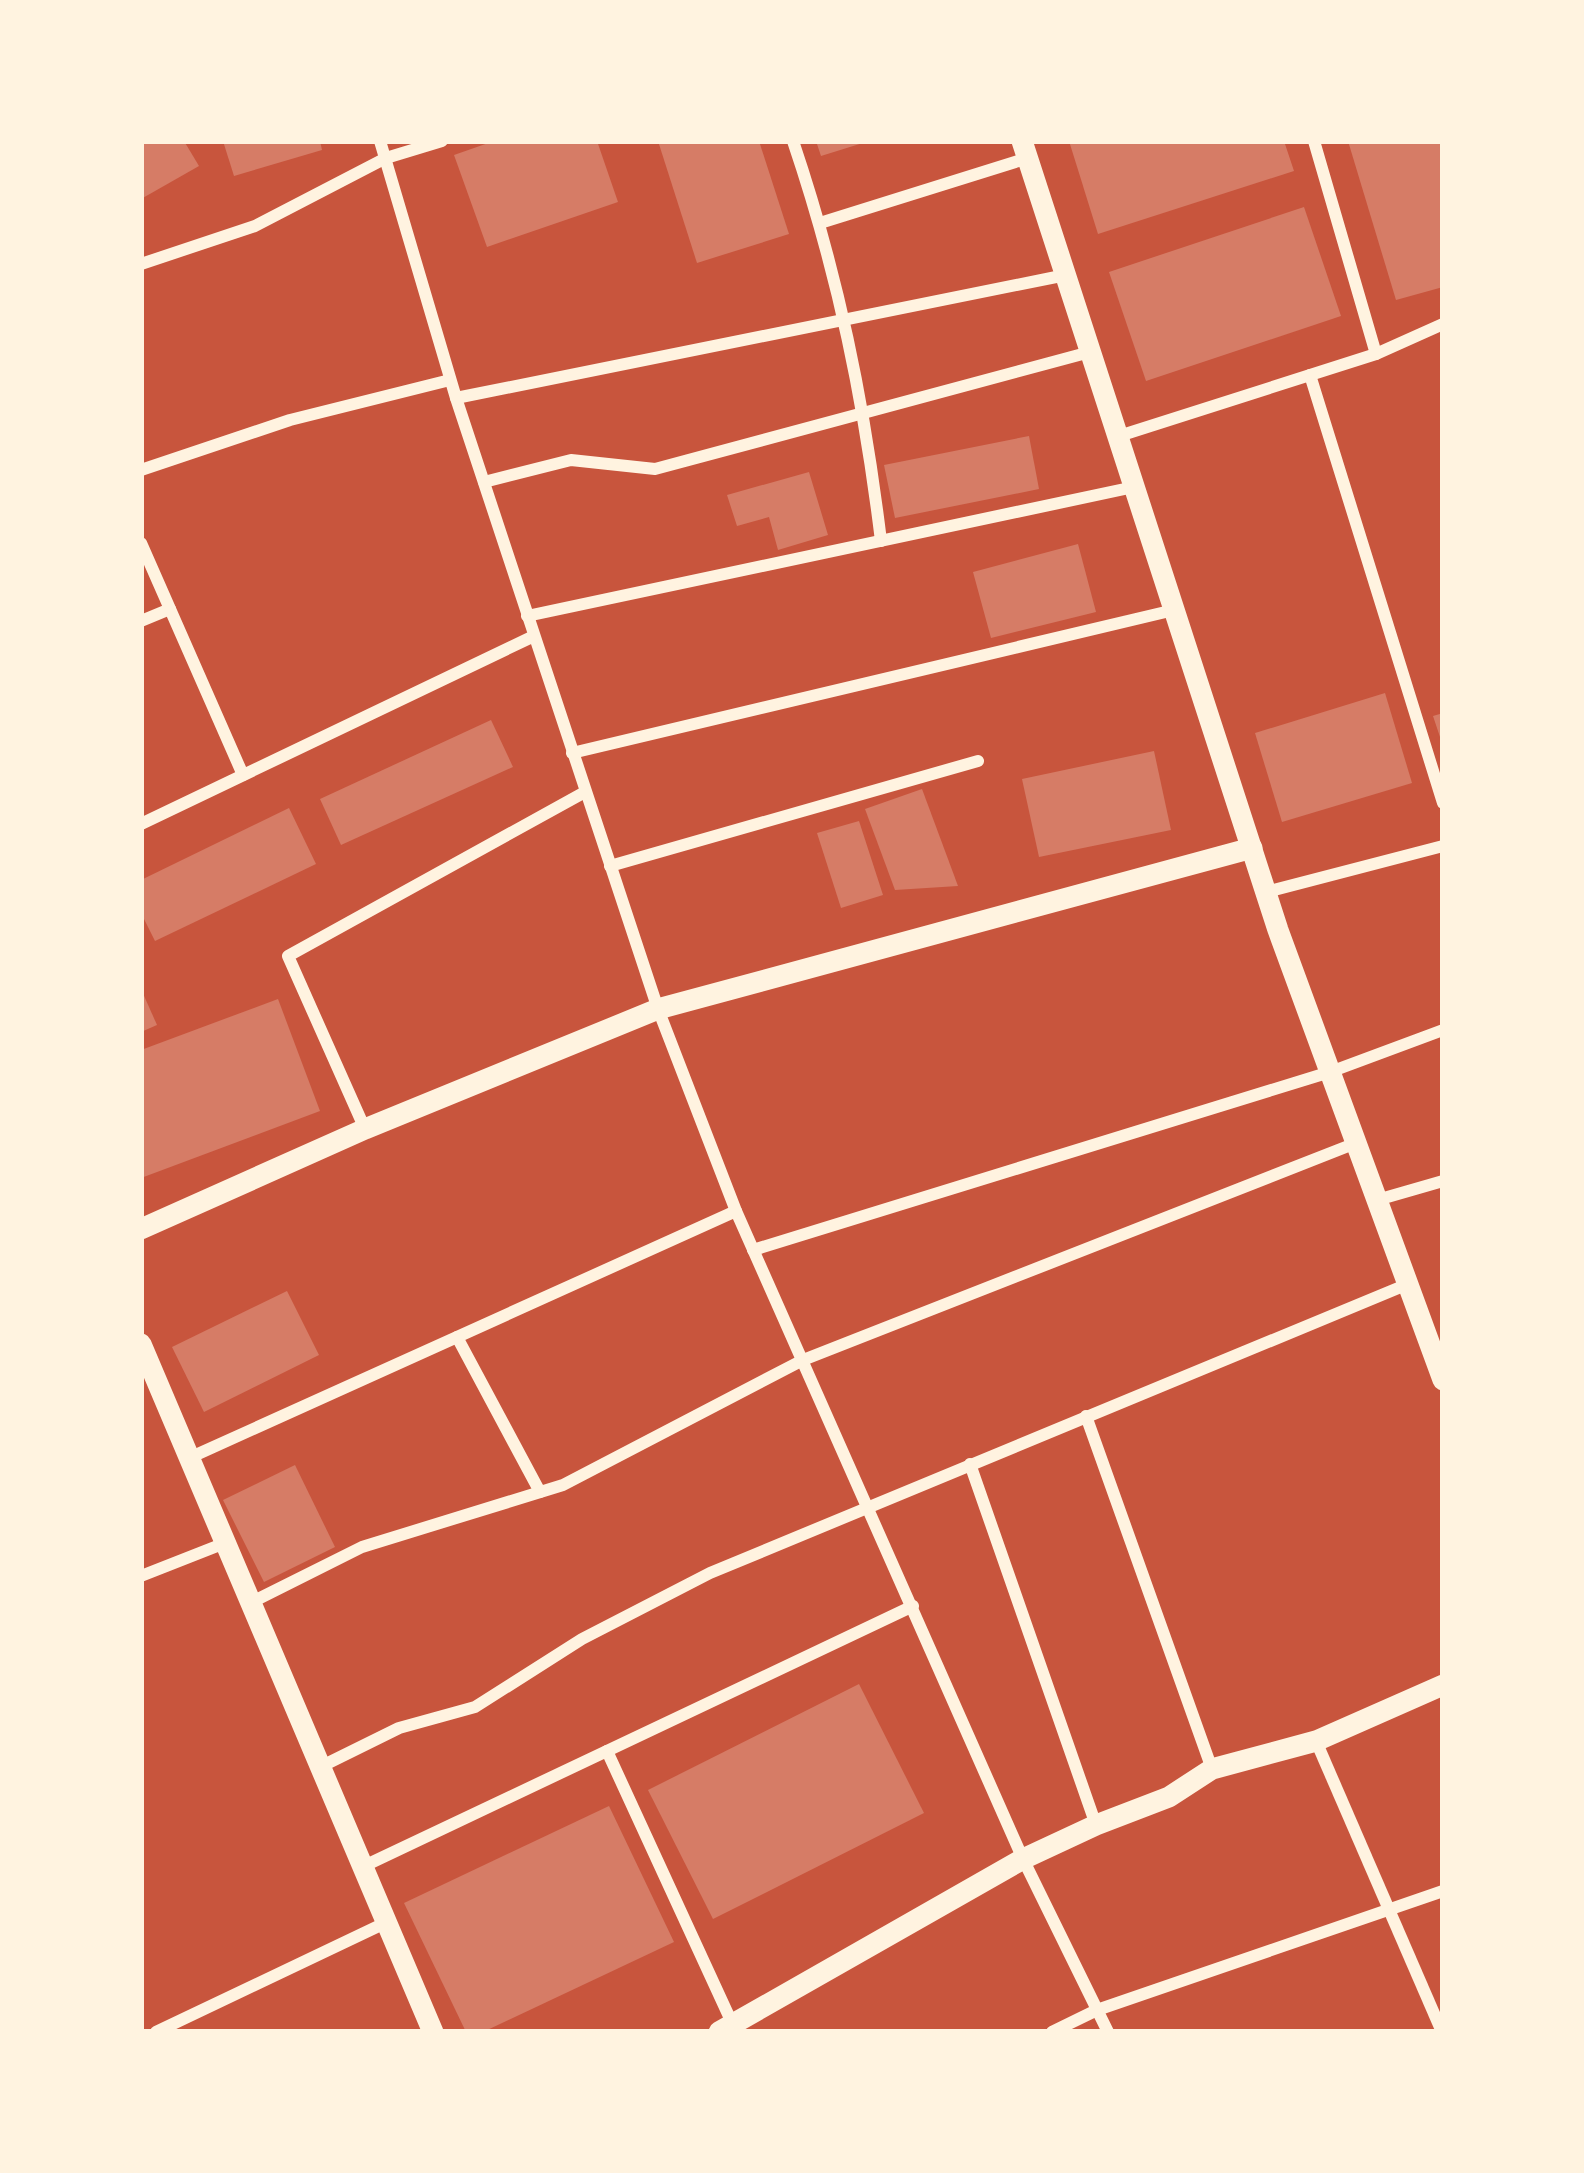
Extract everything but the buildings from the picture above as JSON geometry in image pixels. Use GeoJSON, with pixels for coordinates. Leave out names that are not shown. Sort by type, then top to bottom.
{"type":"FeatureCollection","features":[{"type":"Feature","properties":{"kind":"street"},"geometry":{"type":"LineString","coordinates":[[380,141],[450,380],[658,1009],[753,1250],[1023,1859],[1108,2032]]}},
{"type":"Feature","properties":{"kind":"street"},"geometry":{"type":"LineString","coordinates":[[141,264],[255,226],[386,158],[442,141]]}},
{"type":"Feature","properties":{"kind":"street"},"geometry":{"type":"LineString","coordinates":[[793,141],[846,320],[865,414],[881,541]]}},
{"type":"Feature","properties":{"kind":"street"},"geometry":{"type":"LineString","coordinates":[[1314,141],[1376,354]]}},
{"type":"Feature","properties":{"kind":"street"},"geometry":{"type":"LineString","coordinates":[[820,223],[1025,149],[1266,892],[1443,1380]]}},
{"type":"Feature","properties":{"kind":"street"},"geometry":{"type":"LineString","coordinates":[[456,398],[1066,275]]}},
{"type":"Feature","properties":{"kind":"street"},"geometry":{"type":"LineString","coordinates":[[1119,436],[1376,354],[1443,323]]}},
{"type":"Feature","properties":{"kind":"street"},"geometry":{"type":"LineString","coordinates":[[484,482],[572,460],[655,469],[1090,352]]}},
{"type":"Feature","properties":{"kind":"street"},"geometry":{"type":"LineString","coordinates":[[1310,375],[1443,803]]}},
{"type":"Feature","properties":{"kind":"street"},"geometry":{"type":"LineString","coordinates":[[141,470],[290,420],[450,380]]}},
{"type":"Feature","properties":{"kind":"street"},"geometry":{"type":"LineString","coordinates":[[527,616],[1134,487]]}},
{"type":"Feature","properties":{"kind":"street"},"geometry":{"type":"LineString","coordinates":[[141,543],[243,775]]}},
{"type":"Feature","properties":{"kind":"street"},"geometry":{"type":"LineString","coordinates":[[141,622],[170,609]]}},
{"type":"Feature","properties":{"kind":"street"},"geometry":{"type":"LineString","coordinates":[[572,753],[1174,610]]}},
{"type":"Feature","properties":{"kind":"street"},"geometry":{"type":"LineString","coordinates":[[141,824],[534,636]]}},
{"type":"Feature","properties":{"kind":"street"},"geometry":{"type":"LineString","coordinates":[[610,866],[978,761]]}},
{"type":"Feature","properties":{"kind":"street"},"geometry":{"type":"LineString","coordinates":[[365,1129],[288,956],[585,792]]}},
{"type":"Feature","properties":{"kind":"street"},"geometry":{"type":"LineString","coordinates":[[1266,892],[1443,846]]}},
{"type":"Feature","properties":{"kind":"street"},"geometry":{"type":"LineString","coordinates":[[141,1229],[365,1129],[658,1009],[1252,848]]}},
{"type":"Feature","properties":{"kind":"street"},"geometry":{"type":"LineString","coordinates":[[753,1250],[1330,1072],[1443,1030]]}},
{"type":"Feature","properties":{"kind":"street"},"geometry":{"type":"LineString","coordinates":[[250,1603],[362,1547],[563,1485],[803,1360],[1356,1143]]}},
{"type":"Feature","properties":{"kind":"street"},"geometry":{"type":"LineString","coordinates":[[1377,1201],[1443,1181]]}},
{"type":"Feature","properties":{"kind":"street"},"geometry":{"type":"LineString","coordinates":[[190,1458],[736,1211]]}},
{"type":"Feature","properties":{"kind":"street"},"geometry":{"type":"LineString","coordinates":[[320,1767],[399,1728],[475,1707],[582,1639],[710,1573],[1408,1284]]}},
{"type":"Feature","properties":{"kind":"street"},"geometry":{"type":"LineString","coordinates":[[457,1337],[540,1492]]}},
{"type":"Feature","properties":{"kind":"street"},"geometry":{"type":"LineString","coordinates":[[141,1344],[433,2032]]}},
{"type":"Feature","properties":{"kind":"street"},"geometry":{"type":"LineString","coordinates":[[1086,1416],[1212,1769]]}},
{"type":"Feature","properties":{"kind":"street"},"geometry":{"type":"LineString","coordinates":[[970,1465],[1096,1825]]}},
{"type":"Feature","properties":{"kind":"street"},"geometry":{"type":"LineString","coordinates":[[141,1576],[225,1543]]}},
{"type":"Feature","properties":{"kind":"street"},"geometry":{"type":"LineString","coordinates":[[361,1867],[913,1606]]}},
{"type":"Feature","properties":{"kind":"street"},"geometry":{"type":"LineString","coordinates":[[608,1751],[726,2029],[1023,1859],[1169,1797],[1212,1769],[1316,1741],[1443,1685]]}},
{"type":"Feature","properties":{"kind":"street"},"geometry":{"type":"LineString","coordinates":[[1316,1741],[1442,2032]]}},
{"type":"Feature","properties":{"kind":"street"},"geometry":{"type":"LineString","coordinates":[[1052,2032],[1097,2010],[1443,1891]]}},
{"type":"Feature","properties":{"kind":"street"},"geometry":{"type":"LineString","coordinates":[[156,2032],[385,1923]]}}]}
